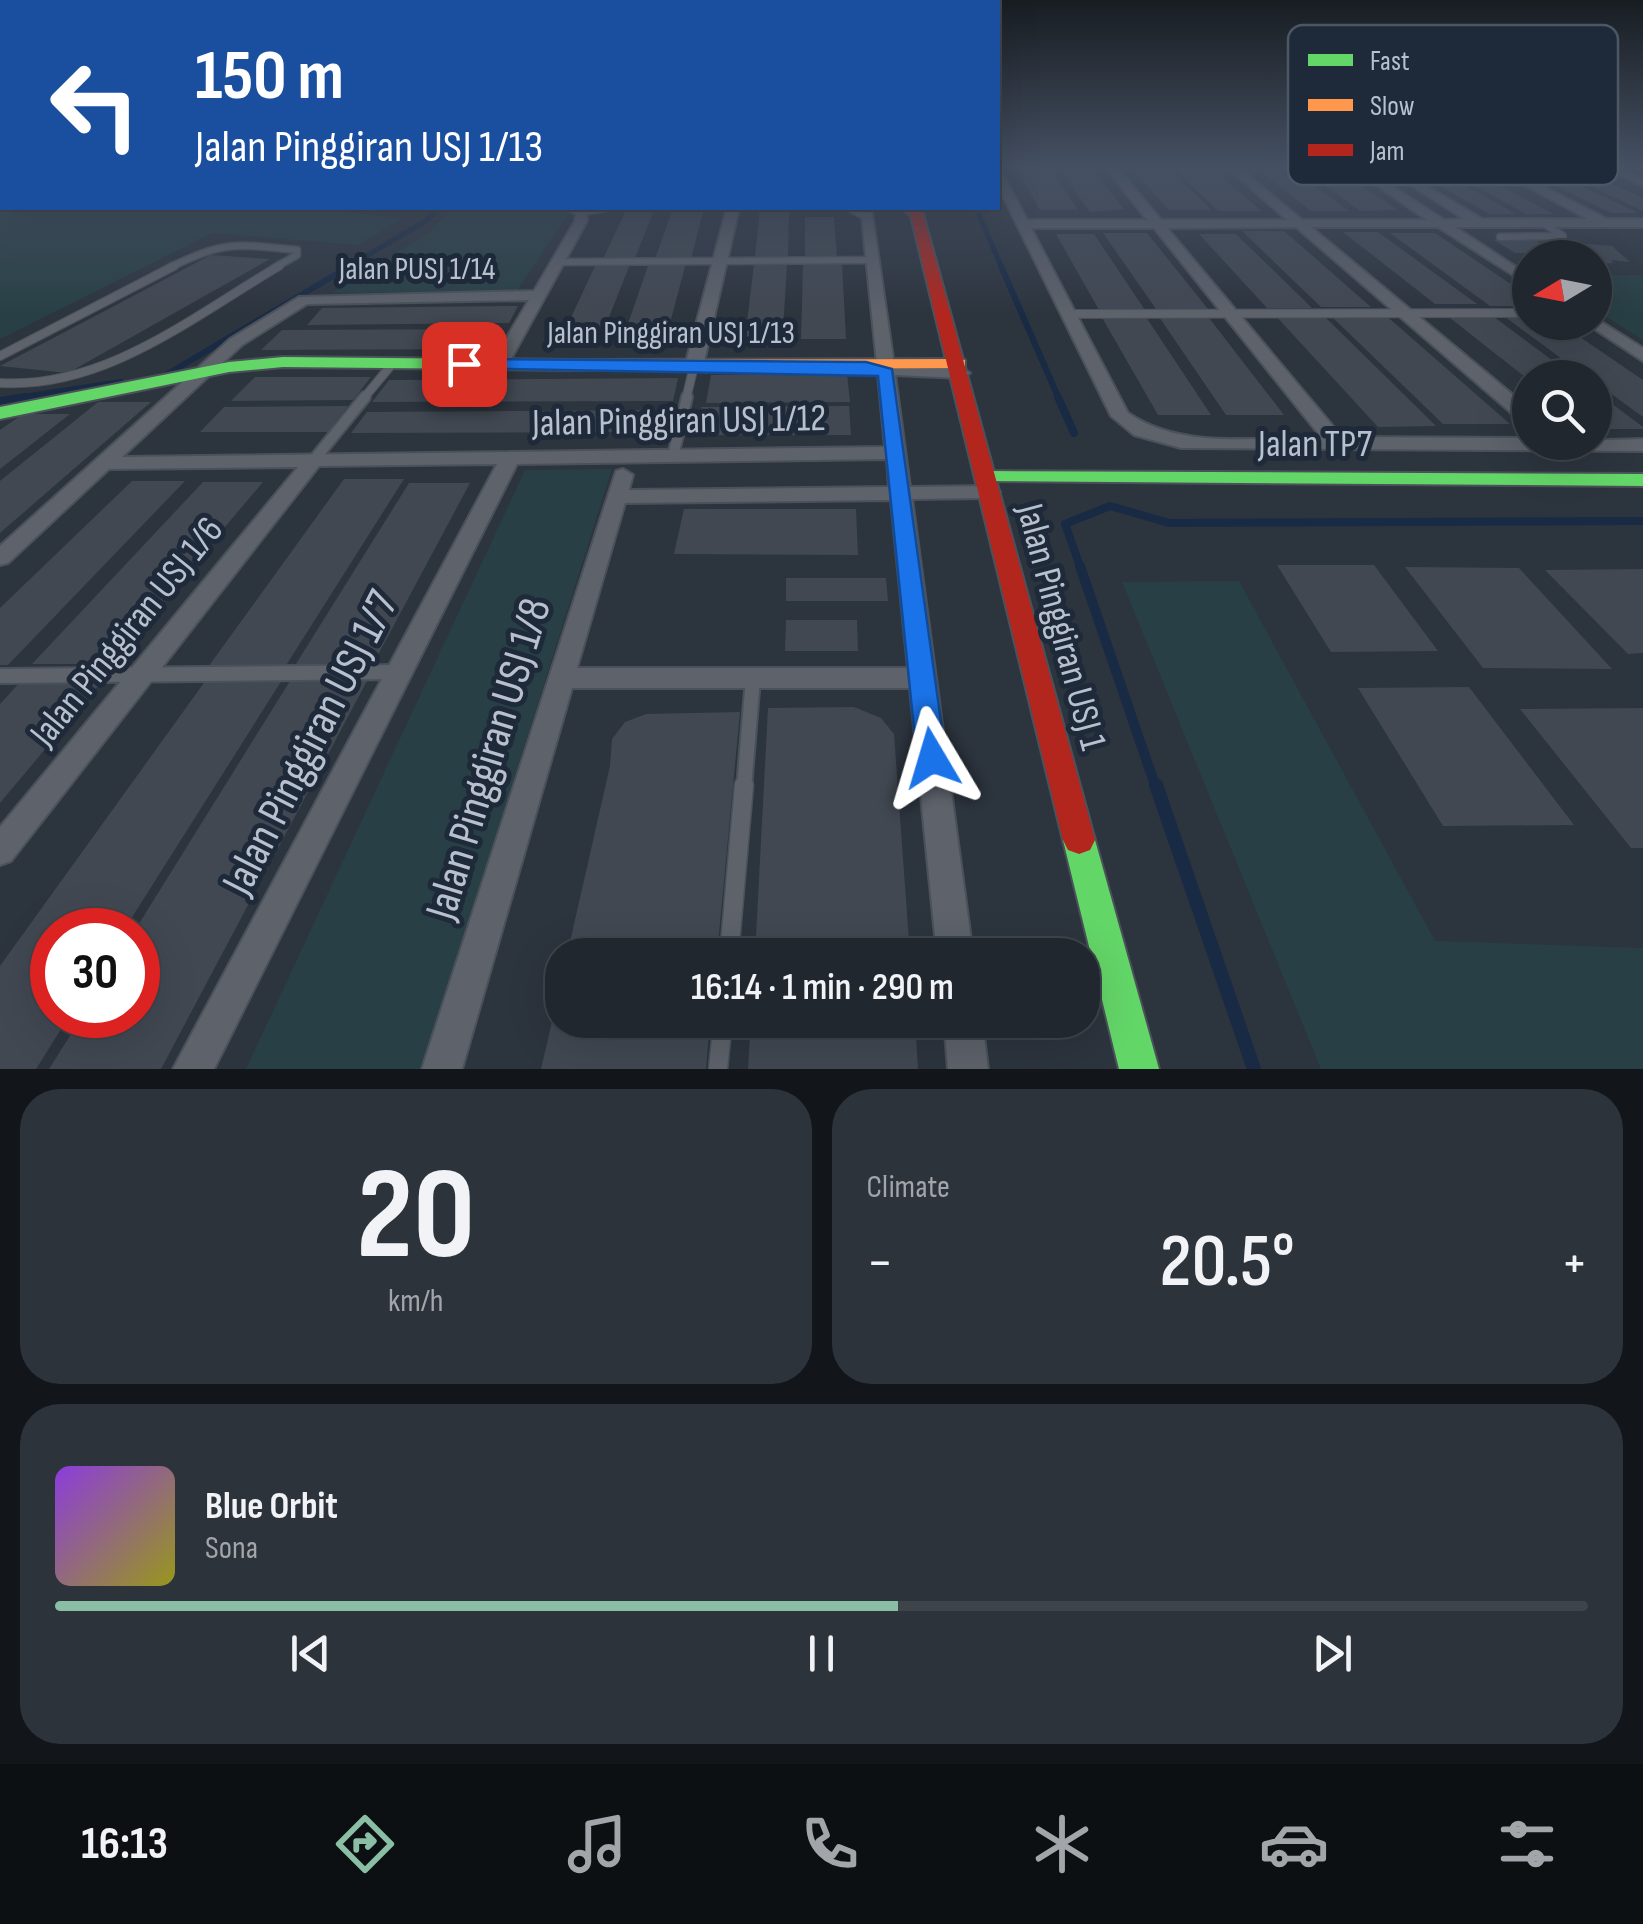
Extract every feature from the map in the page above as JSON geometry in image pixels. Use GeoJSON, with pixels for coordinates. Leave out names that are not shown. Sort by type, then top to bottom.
{"type":"FeatureCollection","features":[{"type":"Feature","properties":{"kind":"street"},"geometry":{"type":"LineString","coordinates":[[500,364],[558,262],[573,216]]}},
{"type":"Feature","properties":{"kind":"street"},"geometry":{"type":"LineString","coordinates":[[694,366],[731,216]]}},
{"type":"Feature","properties":{"kind":"street"},"geometry":{"type":"LineString","coordinates":[[868,216],[879,368],[896,454],[953,938]]}},
{"type":"Feature","properties":{"kind":"street","name":"Jalan Pinggiran USJ 1"},"geometry":{"type":"LineString","coordinates":[[918,216],[1139,1069]]}},
{"type":"Feature","properties":{"kind":"street"},"geometry":{"type":"LineString","coordinates":[[1018,216],[1120,416],[1141,431],[1181,442],[1512,443]]}},
{"type":"Feature","properties":{"kind":"street"},"geometry":{"type":"LineString","coordinates":[[1151,216],[1336,443]]}},
{"type":"Feature","properties":{"kind":"street"},"geometry":{"type":"LineString","coordinates":[[1290,216],[1512,404]]}},
{"type":"Feature","properties":{"kind":"street"},"geometry":{"type":"LineString","coordinates":[[1430,216],[1512,270]]}},
{"type":"Feature","properties":{"kind":"street"},"geometry":{"type":"LineString","coordinates":[[1467,216],[1480,224]]}},
{"type":"Feature","properties":{"kind":"street"},"geometry":{"type":"LineString","coordinates":[[1592,216],[1606,223]]}},
{"type":"Feature","properties":{"kind":"street"},"geometry":{"type":"LineString","coordinates":[[1022,224],[1643,223]]}},
{"type":"Feature","properties":{"kind":"street","name":"Jalan PUSJ 1/14"},"geometry":{"type":"LineString","coordinates":[[0,558],[236,342],[304,300],[539,295]]}},
{"type":"Feature","properties":{"kind":"street"},"geometry":{"type":"LineString","coordinates":[[1612,335],[1643,356]]}},
{"type":"Feature","properties":{"kind":"street","name":"Jalan Pinggiran USJ 1/13"},"geometry":{"type":"LineString","coordinates":[[0,414],[229,367],[283,362],[960,368]]}},
{"type":"Feature","properties":{"kind":"street"},"geometry":{"type":"LineString","coordinates":[[1612,444],[1643,445]]}},
{"type":"Feature","properties":{"kind":"street","name":"Jalan Pinggiran USJ 1/12"},"geometry":{"type":"LineString","coordinates":[[104,463],[896,454]]}},
{"type":"Feature","properties":{"kind":"street","name":"Jalan Pinggiran USJ 1/7"},"geometry":{"type":"LineString","coordinates":[[192,1069],[510,458]]}},
{"type":"Feature","properties":{"kind":"street","name":"Jalan Pinggiran USJ 1/6"},"geometry":{"type":"LineString","coordinates":[[0,851],[314,461]]}},
{"type":"Feature","properties":{"kind":"street","name":"Jalan TP7"},"geometry":{"type":"LineString","coordinates":[[988,484],[1643,480]]}},
{"type":"Feature","properties":{"kind":"street"},"geometry":{"type":"LineString","coordinates":[[900,493],[988,484]]}},
{"type":"Feature","properties":{"kind":"street","name":"Jalan Pinggiran USJ 1/8"},"geometry":{"type":"LineString","coordinates":[[442,1069],[620,486],[900,493]]}},
{"type":"Feature","properties":{"kind":"street"},"geometry":{"type":"LineString","coordinates":[[561,678],[922,678]]}},
{"type":"Feature","properties":{"kind":"street"},"geometry":{"type":"LineString","coordinates":[[964,1038],[968,1069]]}},
{"type":"Feature","properties":{"kind":"lane"},"geometry":{"type":"LineString","coordinates":[[1500,237],[1563,236],[1543,224]]}},
{"type":"Feature","properties":{"kind":"lane"},"geometry":{"type":"LineString","coordinates":[[0,356],[210,247],[231,244],[297,250],[297,255],[110,366],[36,384],[0,384]]}},
{"type":"Feature","properties":{"kind":"lane"},"geometry":{"type":"LineString","coordinates":[[558,262],[873,260]]}},
{"type":"Feature","properties":{"kind":"lane"},"geometry":{"type":"LineString","coordinates":[[1068,314],[1512,312]]}},
{"type":"Feature","properties":{"kind":"lane"},"geometry":{"type":"LineString","coordinates":[[314,461],[393,363]]}},
{"type":"Feature","properties":{"kind":"lane"},"geometry":{"type":"LineString","coordinates":[[673,456],[694,366]]}},
{"type":"Feature","properties":{"kind":"lane"},"geometry":{"type":"LineString","coordinates":[[0,676],[399,672]]}},
{"type":"Feature","properties":{"kind":"lane"},"geometry":{"type":"LineString","coordinates":[[730,938],[754,678]]}},
{"type":"Feature","properties":{"kind":"lane"},"geometry":{"type":"LineString","coordinates":[[718,1069],[721,1038]]}},
{"type":"Feature","properties":{"kind":"green space"},"geometry":{"type":"Polygon","coordinates":[[[0,216],[402,218],[359,245],[212,233],[0,339],[0,216]]]}},
{"type":"Feature","properties":{"kind":"green space"},"geometry":{"type":"Polygon","coordinates":[[[445,216],[567,216],[517,291],[332,293],[430,232],[445,216]]]}},
{"type":"Feature","properties":{"kind":"green space"},"geometry":{"type":"Polygon","coordinates":[[[1612,275],[1643,275],[1643,340],[1612,321],[1612,275]]]}},
{"type":"Feature","properties":{"kind":"green space"},"geometry":{"type":"Polygon","coordinates":[[[612,469],[422,1069],[246,1069],[525,470],[612,469]]]}},
{"type":"Feature","properties":{"kind":"green space"},"geometry":{"type":"Polygon","coordinates":[[[1239,581],[1435,941],[1643,948],[1643,1069],[1321,1069],[1122,582],[1239,581]]]}},
{"type":"Feature","properties":{"kind":"building"},"geometry":{"type":"Polygon","coordinates":[[[623,216],[652,216],[635,258],[603,259],[623,216]]]}},
{"type":"Feature","properties":{"kind":"building"},"geometry":{"type":"Polygon","coordinates":[[[670,216],[702,216],[691,259],[655,259],[670,216]]]}},
{"type":"Feature","properties":{"kind":"building"},"geometry":{"type":"Polygon","coordinates":[[[759,216],[789,216],[788,257],[755,257],[759,216]]]}},
{"type":"Feature","properties":{"kind":"building"},"geometry":{"type":"Polygon","coordinates":[[[805,217],[834,217],[837,258],[805,258],[805,217]]]}},
{"type":"Feature","properties":{"kind":"building"},"geometry":{"type":"Polygon","coordinates":[[[1242,231],[1284,231],[1371,307],[1321,307],[1242,231]]]}},
{"type":"Feature","properties":{"kind":"building"},"geometry":{"type":"Polygon","coordinates":[[[1343,232],[1378,232],[1477,304],[1435,304],[1343,232]]]}},
{"type":"Feature","properties":{"kind":"building"},"geometry":{"type":"Polygon","coordinates":[[[1103,233],[1147,233],[1208,309],[1156,309],[1103,233]]]}},
{"type":"Feature","properties":{"kind":"building"},"geometry":{"type":"Polygon","coordinates":[[[1390,233],[1435,233],[1512,285],[1512,306],[1490,306],[1390,233]]]}},
{"type":"Feature","properties":{"kind":"building"},"geometry":{"type":"Polygon","coordinates":[[[1056,234],[1094,234],[1145,310],[1099,310],[1056,234]]]}},
{"type":"Feature","properties":{"kind":"building"},"geometry":{"type":"Polygon","coordinates":[[[1199,234],[1236,234],[1312,308],[1267,308],[1199,234]]]}},
{"type":"Feature","properties":{"kind":"building"},"geometry":{"type":"Polygon","coordinates":[[[1494,240],[1512,240],[1512,251],[1494,240]]]}},
{"type":"Feature","properties":{"kind":"building"},"geometry":{"type":"Polygon","coordinates":[[[1612,246],[1630,262],[1612,260],[1612,246]]]}},
{"type":"Feature","properties":{"kind":"building"},"geometry":{"type":"Polygon","coordinates":[[[211,255],[270,259],[68,373],[0,366],[211,255]]]}},
{"type":"Feature","properties":{"kind":"building"},"geometry":{"type":"Polygon","coordinates":[[[649,263],[686,263],[666,338],[623,338],[649,263]]]}},
{"type":"Feature","properties":{"kind":"building"},"geometry":{"type":"Polygon","coordinates":[[[842,263],[846,339],[801,339],[803,264],[842,263]]]}},
{"type":"Feature","properties":{"kind":"building"},"geometry":{"type":"Polygon","coordinates":[[[596,264],[630,264],[600,340],[560,341],[596,264]]]}},
{"type":"Feature","properties":{"kind":"building"},"geometry":{"type":"Polygon","coordinates":[[[754,264],[787,264],[783,330],[794,330],[793,347],[744,347],[754,264]]]}},
{"type":"Feature","properties":{"kind":"building"},"geometry":{"type":"Polygon","coordinates":[[[518,306],[509,323],[307,325],[322,308],[518,306]]]}},
{"type":"Feature","properties":{"kind":"building"},"geometry":{"type":"Polygon","coordinates":[[[1383,313],[1510,424],[1443,424],[1329,314],[1383,313]]]}},
{"type":"Feature","properties":{"kind":"building"},"geometry":{"type":"Polygon","coordinates":[[[1100,314],[1144,314],[1211,415],[1158,415],[1100,314]]]}},
{"type":"Feature","properties":{"kind":"building"},"geometry":{"type":"Polygon","coordinates":[[[1157,314],[1206,314],[1284,415],[1226,415],[1157,314]]]}},
{"type":"Feature","properties":{"kind":"building"},"geometry":{"type":"Polygon","coordinates":[[[1274,314],[1322,314],[1436,426],[1378,427],[1274,314]]]}},
{"type":"Feature","properties":{"kind":"building"},"geometry":{"type":"Polygon","coordinates":[[[1445,314],[1490,314],[1512,330],[1512,340],[1525,340],[1552,360],[1512,360],[1512,367],[1445,314]]]}},
{"type":"Feature","properties":{"kind":"building"},"geometry":{"type":"Polygon","coordinates":[[[492,329],[480,349],[261,350],[282,330],[492,329]]]}},
{"type":"Feature","properties":{"kind":"building"},"geometry":{"type":"Polygon","coordinates":[[[1536,340],[1584,340],[1643,380],[1643,417],[1612,394],[1612,360],[1564,360],[1536,340]]]}},
{"type":"Feature","properties":{"kind":"building"},"geometry":{"type":"Polygon","coordinates":[[[847,374],[850,402],[706,403],[711,375],[847,374]]]}},
{"type":"Feature","properties":{"kind":"building"},"geometry":{"type":"Polygon","coordinates":[[[255,377],[371,377],[353,400],[231,401],[255,377]]]}},
{"type":"Feature","properties":{"kind":"building"},"geometry":{"type":"Polygon","coordinates":[[[678,378],[673,401],[372,402],[389,380],[678,378]]]}},
{"type":"Feature","properties":{"kind":"building"},"geometry":{"type":"Polygon","coordinates":[[[98,402],[151,402],[0,533],[0,481],[98,402]]]}},
{"type":"Feature","properties":{"kind":"building"},"geometry":{"type":"Polygon","coordinates":[[[1612,404],[1643,427],[1612,429],[1612,404]]]}},
{"type":"Feature","properties":{"kind":"building"},"geometry":{"type":"Polygon","coordinates":[[[348,406],[328,432],[200,432],[224,407],[348,406]]]}},
{"type":"Feature","properties":{"kind":"building"},"geometry":{"type":"Polygon","coordinates":[[[849,406],[851,435],[696,435],[701,407],[849,406]]]}},
{"type":"Feature","properties":{"kind":"building"},"geometry":{"type":"Polygon","coordinates":[[[670,410],[665,432],[351,433],[367,412],[670,410]]]}},
{"type":"Feature","properties":{"kind":"building"},"geometry":{"type":"Polygon","coordinates":[[[23,414],[70,414],[0,469],[0,430],[23,414]]]}},
{"type":"Feature","properties":{"kind":"building"},"geometry":{"type":"Polygon","coordinates":[[[344,479],[404,479],[285,667],[208,667],[344,479]]]}},
{"type":"Feature","properties":{"kind":"building"},"geometry":{"type":"Polygon","coordinates":[[[132,481],[185,481],[8,665],[0,665],[0,608],[132,481]]]}},
{"type":"Feature","properties":{"kind":"building"},"geometry":{"type":"Polygon","coordinates":[[[203,482],[263,482],[109,664],[32,664],[203,482]]]}},
{"type":"Feature","properties":{"kind":"building"},"geometry":{"type":"Polygon","coordinates":[[[409,483],[470,483],[371,668],[294,667],[409,483]]]}},
{"type":"Feature","properties":{"kind":"building"},"geometry":{"type":"Polygon","coordinates":[[[684,509],[856,509],[858,555],[674,554],[684,509]]]}},
{"type":"Feature","properties":{"kind":"building"},"geometry":{"type":"Polygon","coordinates":[[[1277,565],[1374,565],[1438,651],[1331,652],[1277,565]]]}},
{"type":"Feature","properties":{"kind":"building"},"geometry":{"type":"Polygon","coordinates":[[[1405,567],[1519,568],[1612,669],[1483,668],[1405,567]]]}},
{"type":"Feature","properties":{"kind":"building"},"geometry":{"type":"Polygon","coordinates":[[[1643,569],[1643,653],[1628,654],[1545,570],[1643,569]]]}},
{"type":"Feature","properties":{"kind":"building"},"geometry":{"type":"Polygon","coordinates":[[[786,578],[886,578],[888,601],[786,601],[786,578]]]}},
{"type":"Feature","properties":{"kind":"building"},"geometry":{"type":"Polygon","coordinates":[[[786,620],[857,620],[858,651],[785,651],[786,620]]]}},
{"type":"Feature","properties":{"kind":"building"},"geometry":{"type":"Polygon","coordinates":[[[22,680],[103,680],[0,803],[0,704],[22,680]]]}},
{"type":"Feature","properties":{"kind":"building"},"geometry":{"type":"Polygon","coordinates":[[[206,680],[282,680],[138,908],[42,908],[206,680]]]}},
{"type":"Feature","properties":{"kind":"building"},"geometry":{"type":"Polygon","coordinates":[[[290,681],[367,681],[161,1069],[49,1069],[69,1038],[160,1038],[160,908],[149,908],[290,681]]]}},
{"type":"Feature","properties":{"kind":"building"},"geometry":{"type":"Polygon","coordinates":[[[1469,687],[1574,825],[1443,826],[1358,688],[1469,687]]]}},
{"type":"Feature","properties":{"kind":"building"},"geometry":{"type":"Polygon","coordinates":[[[854,707],[881,718],[894,734],[909,938],[756,938],[768,708],[854,707]]]}},
{"type":"Feature","properties":{"kind":"building"},"geometry":{"type":"Polygon","coordinates":[[[1643,708],[1643,848],[1631,848],[1520,709],[1643,708]]]}},
{"type":"Feature","properties":{"kind":"building"},"geometry":{"type":"Polygon","coordinates":[[[740,712],[719,938],[571,938],[610,766],[612,739],[625,722],[646,714],[740,712]]]}},
{"type":"Feature","properties":{"kind":"building"},"geometry":{"type":"Polygon","coordinates":[[[30,924],[30,1038],[56,1038],[36,1069],[0,1069],[0,966],[30,924]]]}},
{"type":"Feature","properties":{"kind":"building"},"geometry":{"type":"Polygon","coordinates":[[[548,1038],[709,1038],[706,1069],[541,1069],[548,1038]]]}},
{"type":"Feature","properties":{"kind":"building"},"geometry":{"type":"Polygon","coordinates":[[[750,1038],[916,1038],[918,1069],[748,1069],[750,1038]]]}},
{"type":"Feature","properties":{"kind":"waterway"},"geometry":{"type":"LineString","coordinates":[[346,268],[431,216]]}},
{"type":"Feature","properties":{"kind":"waterway"},"geometry":{"type":"LineString","coordinates":[[979,216],[1002,268]]}},
{"type":"Feature","properties":{"kind":"waterway"},"geometry":{"type":"LineString","coordinates":[[166,375],[350,266]]}},
{"type":"Feature","properties":{"kind":"waterway"},"geometry":{"type":"LineString","coordinates":[[1001,266],[1059,399]]}},
{"type":"Feature","properties":{"kind":"waterway"},"geometry":{"type":"LineString","coordinates":[[10,399],[121,382]]}},
{"type":"Feature","properties":{"kind":"waterway"},"geometry":{"type":"LineString","coordinates":[[0,401],[26,397]]}},
{"type":"Feature","properties":{"kind":"waterway"},"geometry":{"type":"LineString","coordinates":[[1058,397],[1074,433]]}},
{"type":"Feature","properties":{"kind":"waterway"},"geometry":{"type":"LineString","coordinates":[[1081,569],[1065,524],[1110,506],[1169,523],[1643,521]]}},
{"type":"Feature","properties":{"kind":"waterway"},"geometry":{"type":"LineString","coordinates":[[1080,566],[1156,788]]}},
{"type":"Feature","properties":{"kind":"waterway"},"geometry":{"type":"LineString","coordinates":[[1156,785],[1254,1069]]}},
{"type":"Feature","properties":{"kind":"traffic: fast"},"geometry":{"type":"LineString","coordinates":[[0,413],[229,367],[283,362],[575,365]]}},
{"type":"Feature","properties":{"kind":"traffic: fast"},"geometry":{"type":"LineString","coordinates":[[988,477],[1643,480]]}},
{"type":"Feature","properties":{"kind":"traffic: fast"},"geometry":{"type":"LineString","coordinates":[[1079,840],[1139,1069]]}},
{"type":"Feature","properties":{"kind":"traffic: slow"},"geometry":{"type":"LineString","coordinates":[[575,365],[959,364]]}},
{"type":"Feature","properties":{"kind":"traffic: jam"},"geometry":{"type":"LineString","coordinates":[[917,216],[1079,840]]}},
{"type":"Feature","properties":{"kind":"route"},"geometry":{"type":"LineString","coordinates":[[464,364],[866,368],[886,372],[932,758]]}}]}
